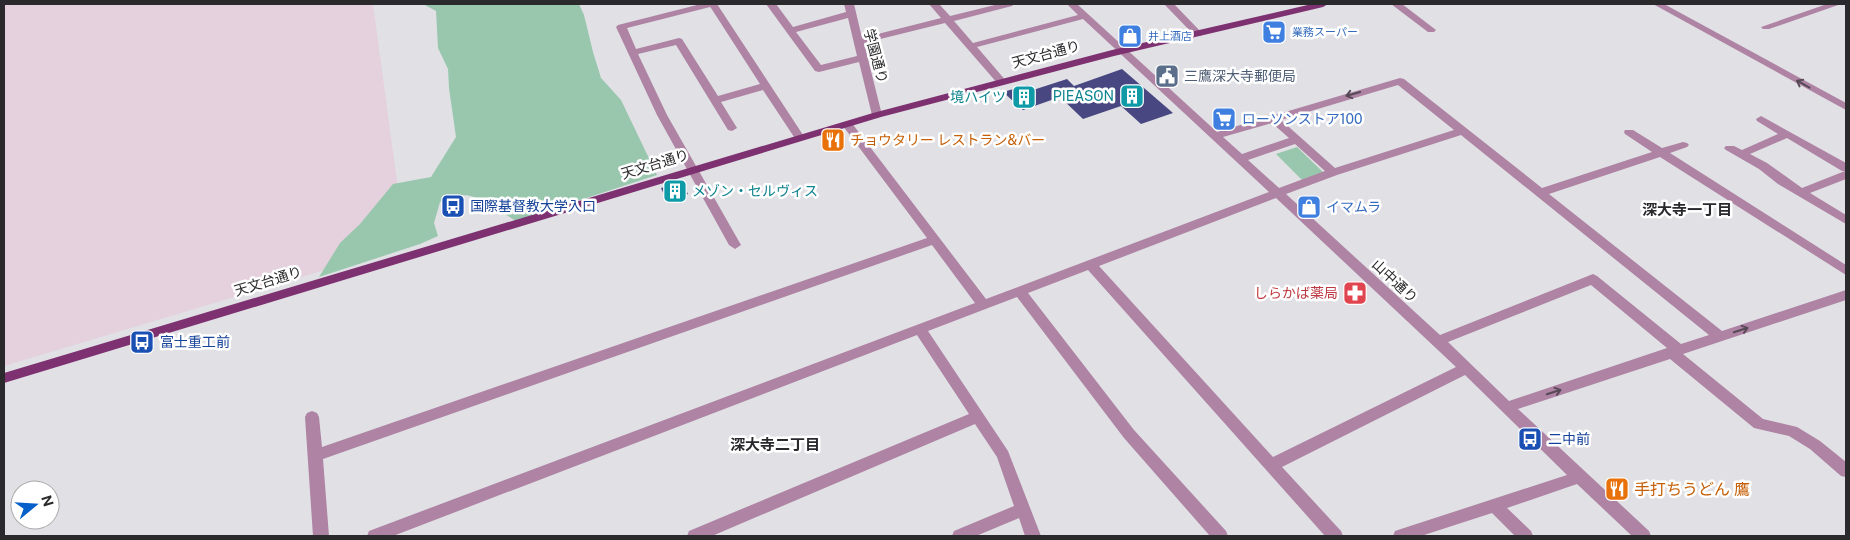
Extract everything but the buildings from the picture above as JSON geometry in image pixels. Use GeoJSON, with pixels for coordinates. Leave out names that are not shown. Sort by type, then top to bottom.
{"type":"FeatureCollection","features":[{"type":"Feature","properties":{"kind":"main road","name":"天文台通り"},"geometry":{"type":"LineString","coordinates":[[4,378],[877,115],[1303,6],[1323,4]]}},
{"type":"Feature","properties":{"kind":"street"},"geometry":{"type":"LineString","coordinates":[[735,245],[662,115],[621,26],[711,4],[800,138]]}},
{"type":"Feature","properties":{"kind":"street"},"geometry":{"type":"LineString","coordinates":[[771,4],[819,69],[862,58]]}},
{"type":"Feature","properties":{"kind":"street"},"geometry":{"type":"LineString","coordinates":[[934,4],[1002,82]]}},
{"type":"Feature","properties":{"kind":"street"},"geometry":{"type":"LineString","coordinates":[[858,42],[1009,4]]}},
{"type":"Feature","properties":{"kind":"street","name":"山中通り"},"geometry":{"type":"LineString","coordinates":[[1072,4],[1467,368],[1579,477],[1643,536]]}},
{"type":"Feature","properties":{"kind":"street"},"geometry":{"type":"LineString","coordinates":[[1170,4],[1198,34]]}},
{"type":"Feature","properties":{"kind":"street"},"geometry":{"type":"LineString","coordinates":[[1396,4],[1431,30]]}},
{"type":"Feature","properties":{"kind":"street"},"geometry":{"type":"LineString","coordinates":[[1658,4],[1846,107]]}},
{"type":"Feature","properties":{"kind":"street"},"geometry":{"type":"LineString","coordinates":[[1766,27],[1836,4]]}},
{"type":"Feature","properties":{"kind":"street"},"geometry":{"type":"LineString","coordinates":[[791,30],[850,9]]}},
{"type":"Feature","properties":{"kind":"street","name":"学園通り"},"geometry":{"type":"LineString","coordinates":[[850,9],[877,115]]}},
{"type":"Feature","properties":{"kind":"street"},"geometry":{"type":"LineString","coordinates":[[971,46],[1085,16]]}},
{"type":"Feature","properties":{"kind":"street"},"geometry":{"type":"LineString","coordinates":[[634,52],[679,41],[732,128]]}},
{"type":"Feature","properties":{"kind":"street"},"geometry":{"type":"LineString","coordinates":[[1215,136],[1272,117],[1400,80],[1720,337]]}},
{"type":"Feature","properties":{"kind":"street"},"geometry":{"type":"LineString","coordinates":[[715,100],[766,86]]}},
{"type":"Feature","properties":{"kind":"street"},"geometry":{"type":"LineString","coordinates":[[1272,117],[1333,172]]}},
{"type":"Feature","properties":{"kind":"street"},"geometry":{"type":"LineString","coordinates":[[1761,119],[1846,168]]}},
{"type":"Feature","properties":{"kind":"street"},"geometry":{"type":"LineString","coordinates":[[847,124],[984,306]]}},
{"type":"Feature","properties":{"kind":"street"},"geometry":{"type":"LineString","coordinates":[[375,536],[399,532],[1333,172],[1462,131]]}},
{"type":"Feature","properties":{"kind":"street"},"geometry":{"type":"LineString","coordinates":[[1630,132],[1846,271]]}},
{"type":"Feature","properties":{"kind":"street"},"geometry":{"type":"LineString","coordinates":[[1742,154],[1787,134]]}},
{"type":"Feature","properties":{"kind":"street"},"geometry":{"type":"LineString","coordinates":[[1240,158],[1297,140]]}},
{"type":"Feature","properties":{"kind":"street"},"geometry":{"type":"LineString","coordinates":[[1540,193],[1683,145]]}},
{"type":"Feature","properties":{"kind":"street"},"geometry":{"type":"LineString","coordinates":[[1730,148],[1846,220]]}},
{"type":"Feature","properties":{"kind":"street"},"geometry":{"type":"LineString","coordinates":[[1802,192],[1846,174]]}},
{"type":"Feature","properties":{"kind":"street"},"geometry":{"type":"LineString","coordinates":[[315,455],[934,240]]}},
{"type":"Feature","properties":{"kind":"street"},"geometry":{"type":"LineString","coordinates":[[1091,265],[1335,536]]}},
{"type":"Feature","properties":{"kind":"street"},"geometry":{"type":"LineString","coordinates":[[1438,341],[1593,279],[1759,424],[1792,431],[1815,445],[1846,471]]}},
{"type":"Feature","properties":{"kind":"street"},"geometry":{"type":"LineString","coordinates":[[1020,292],[1129,434],[1220,536]]}},
{"type":"Feature","properties":{"kind":"street"},"geometry":{"type":"LineString","coordinates":[[1507,407],[1846,295]]}},
{"type":"Feature","properties":{"kind":"street"},"geometry":{"type":"LineString","coordinates":[[920,330],[1003,455],[1033,536]]}},
{"type":"Feature","properties":{"kind":"street"},"geometry":{"type":"LineString","coordinates":[[1271,465],[1467,368]]}},
{"type":"Feature","properties":{"kind":"street"},"geometry":{"type":"LineString","coordinates":[[312,416],[321,536]]}},
{"type":"Feature","properties":{"kind":"street"},"geometry":{"type":"LineString","coordinates":[[695,536],[977,417]]}},
{"type":"Feature","properties":{"kind":"street"},"geometry":{"type":"LineString","coordinates":[[1401,536],[1579,477]]}},
{"type":"Feature","properties":{"kind":"street"},"geometry":{"type":"LineString","coordinates":[[1494,505],[1525,536]]}},
{"type":"Feature","properties":{"kind":"street"},"geometry":{"type":"LineString","coordinates":[[960,536],[1023,509]]}},
{"type":"Feature","properties":{"kind":"shaded area"},"geometry":{"type":"Polygon","coordinates":[[[4,4],[373,4],[402,219],[378,254],[4,366],[4,4]]]}},
{"type":"Feature","properties":{"kind":"green space"},"geometry":{"type":"Polygon","coordinates":[[[423,4],[579,4],[584,15],[601,78],[621,100],[657,175],[516,221],[476,198],[462,195],[454,196],[440,202],[434,223],[438,236],[420,244],[319,277],[340,243],[360,224],[393,184],[431,177],[456,137],[448,69],[438,48],[436,11],[423,4]]]}},
{"type":"Feature","properties":{"kind":"green space"},"geometry":{"type":"Polygon","coordinates":[[[1297,147],[1326,175],[1304,182],[1276,154],[1297,147]]]}},
{"type":"Feature","properties":{"kind":"place","name":"業務スーパー"},"geometry":{"type":"Point","coordinates":[1274,32]}},
{"type":"Feature","properties":{"kind":"place","name":"井上酒店"},"geometry":{"type":"Point","coordinates":[1130,36]}},
{"type":"Feature","properties":{"kind":"place","name":"三鷹深大寺郵便局"},"geometry":{"type":"Point","coordinates":[1167,76]}},
{"type":"Feature","properties":{"kind":"place","name":"PIEASON"},"geometry":{"type":"Point","coordinates":[1132,96]}},
{"type":"Feature","properties":{"kind":"place","name":"境ハイツ"},"geometry":{"type":"Point","coordinates":[1024,97]}},
{"type":"Feature","properties":{"kind":"place","name":"ローソンストア100"},"geometry":{"type":"Point","coordinates":[1224,119]}},
{"type":"Feature","properties":{"kind":"place","name":"チョウタリー レストラン&バー"},"geometry":{"type":"Point","coordinates":[833,140]}},
{"type":"Feature","properties":{"kind":"place","name":"メゾン・セルヴィス"},"geometry":{"type":"Point","coordinates":[675,191]}},
{"type":"Feature","properties":{"kind":"place","name":"国際基督教大学入口"},"geometry":{"type":"Point","coordinates":[453,206]}},
{"type":"Feature","properties":{"kind":"place","name":"イマムラ"},"geometry":{"type":"Point","coordinates":[1309,207]}},
{"type":"Feature","properties":{"kind":"place","name":"しらかば薬局"},"geometry":{"type":"Point","coordinates":[1355,293]}},
{"type":"Feature","properties":{"kind":"place","name":"富士重工前"},"geometry":{"type":"Point","coordinates":[142,342]}},
{"type":"Feature","properties":{"kind":"place","name":"二中前"},"geometry":{"type":"Point","coordinates":[1530,439]}},
{"type":"Feature","properties":{"kind":"place","name":"手打ちうどん 鷹"},"geometry":{"type":"Point","coordinates":[1617,489]}},
{"type":"Feature","properties":{"kind":"district","name":"深大寺一丁目"},"geometry":{"type":"Point","coordinates":[1687,210]}},
{"type":"Feature","properties":{"kind":"district","name":"深大寺二丁目"},"geometry":{"type":"Point","coordinates":[775,445]}}]}
